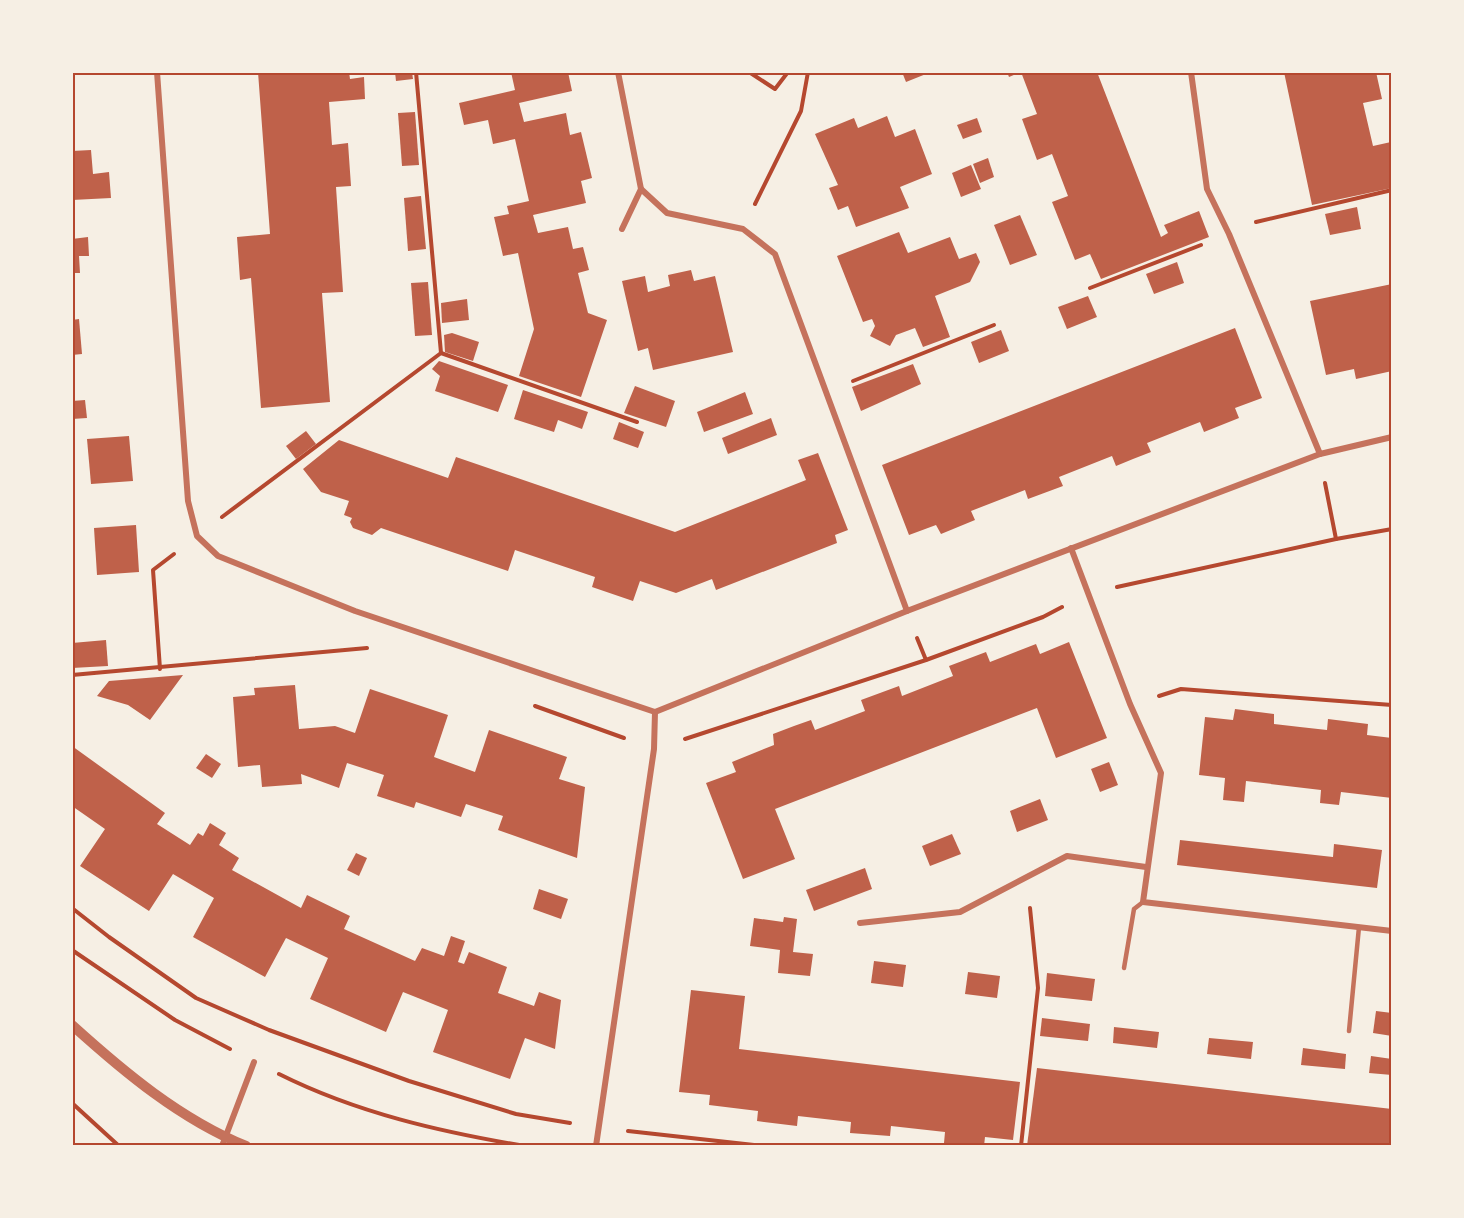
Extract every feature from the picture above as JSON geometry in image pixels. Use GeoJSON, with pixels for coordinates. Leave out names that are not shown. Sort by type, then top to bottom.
{"type":"FeatureCollection","features":[{"type":"Feature","properties":{"kind":"street"},"geometry":{"type":"LineString","coordinates":[[157,72],[188,501],[196,536],[218,556],[355,611],[655,712],[907,611],[1320,454],[1392,437]]}},
{"type":"Feature","properties":{"kind":"street"},"geometry":{"type":"LineString","coordinates":[[618,72],[641,189],[667,213],[743,229],[775,254],[907,611]]}},
{"type":"Feature","properties":{"kind":"street"},"geometry":{"type":"LineString","coordinates":[[1191,72],[1207,189],[1228,232],[1320,454]]}},
{"type":"Feature","properties":{"kind":"street"},"geometry":{"type":"LineString","coordinates":[[622,229],[641,189]]}},
{"type":"Feature","properties":{"kind":"street"},"geometry":{"type":"LineString","coordinates":[[1071,548],[1130,704],[1161,773],[1146,867],[1143,902],[1392,931]]}},
{"type":"Feature","properties":{"kind":"street"},"geometry":{"type":"LineString","coordinates":[[596,1146],[654,749],[655,712]]}},
{"type":"Feature","properties":{"kind":"street"},"geometry":{"type":"LineString","coordinates":[[860,923],[960,912],[1067,856],[1146,867]]}},
{"type":"Feature","properties":{"kind":"street"},"geometry":{"type":"LineString","coordinates":[[72,1026],[166,1103],[224,1142],[246,1146]]}},
{"type":"Feature","properties":{"kind":"street"},"geometry":{"type":"LineString","coordinates":[[224,1142],[254,1062]]}},
{"type":"Feature","properties":{"kind":"lane"},"geometry":{"type":"LineString","coordinates":[[1124,968],[1134,909],[1143,902]]}},
{"type":"Feature","properties":{"kind":"lane"},"geometry":{"type":"LineString","coordinates":[[1349,1031],[1359,927]]}},
{"type":"Feature","properties":{"kind":"path"},"geometry":{"type":"LineString","coordinates":[[416,72],[441,353]]}},
{"type":"Feature","properties":{"kind":"path"},"geometry":{"type":"LineString","coordinates":[[749,72],[775,88],[788,72]]}},
{"type":"Feature","properties":{"kind":"path"},"geometry":{"type":"LineString","coordinates":[[743,229],[801,111],[808,72]]}},
{"type":"Feature","properties":{"kind":"path"},"geometry":{"type":"LineString","coordinates":[[1090,288],[1228,232],[1392,190]]}},
{"type":"Feature","properties":{"kind":"path"},"geometry":{"type":"LineString","coordinates":[[827,392],[994,325]]}},
{"type":"Feature","properties":{"kind":"path"},"geometry":{"type":"LineString","coordinates":[[160,669],[153,570],[441,353]]}},
{"type":"Feature","properties":{"kind":"path"},"geometry":{"type":"LineString","coordinates":[[441,353],[637,422]]}},
{"type":"Feature","properties":{"kind":"path"},"geometry":{"type":"LineString","coordinates":[[1320,454],[1336,539]]}},
{"type":"Feature","properties":{"kind":"path"},"geometry":{"type":"LineString","coordinates":[[530,705],[654,749],[947,652],[1043,617],[1088,593],[1392,529]]}},
{"type":"Feature","properties":{"kind":"path"},"geometry":{"type":"LineString","coordinates":[[72,675],[160,669],[372,648]]}},
{"type":"Feature","properties":{"kind":"path"},"geometry":{"type":"LineString","coordinates":[[1130,704],[1181,690],[1392,705]]}},
{"type":"Feature","properties":{"kind":"path"},"geometry":{"type":"LineString","coordinates":[[1021,1146],[1038,988],[1028,876]]}},
{"type":"Feature","properties":{"kind":"path"},"geometry":{"type":"LineString","coordinates":[[72,908],[196,998],[269,1030],[409,1081],[516,1114],[599,1127],[764,1146]]}},
{"type":"Feature","properties":{"kind":"path"},"geometry":{"type":"LineString","coordinates":[[72,950],[175,1020],[292,1080],[378,1114],[458,1135],[525,1146]]}},
{"type":"Feature","properties":{"kind":"path"},"geometry":{"type":"LineString","coordinates":[[72,1103],[119,1146]]}},
{"type":"Feature","properties":{"kind":"building"},"geometry":{"type":"Polygon","coordinates":[[[258,72],[349,72],[350,79],[364,77],[365,99],[329,102],[332,145],[348,143],[351,186],[336,187],[343,292],[322,293],[330,402],[261,408],[251,278],[240,280],[237,237],[270,234],[258,72]]]}},
{"type":"Feature","properties":{"kind":"building"},"geometry":{"type":"Polygon","coordinates":[[[395,72],[412,72],[413,79],[396,81],[395,72]]]}},
{"type":"Feature","properties":{"kind":"building"},"geometry":{"type":"Polygon","coordinates":[[[511,72],[568,72],[572,91],[519,103],[524,122],[566,113],[570,135],[581,132],[592,178],[581,181],[586,203],[533,215],[538,233],[568,227],[573,249],[583,247],[589,270],[578,273],[588,313],[607,320],[581,397],[519,376],[534,329],[518,253],[503,256],[494,217],[509,214],[507,206],[529,201],[515,139],[493,144],[488,120],[464,125],[459,103],[515,90],[511,72]]]}},
{"type":"Feature","properties":{"kind":"building"},"geometry":{"type":"Polygon","coordinates":[[[902,72],[931,72],[906,82],[902,72]]]}},
{"type":"Feature","properties":{"kind":"building"},"geometry":{"type":"Polygon","coordinates":[[[1007,72],[1021,72],[1009,77],[1007,72]]]}},
{"type":"Feature","properties":{"kind":"building"},"geometry":{"type":"Polygon","coordinates":[[[1021,72],[1097,72],[1161,237],[1168,233],[1164,225],[1199,211],[1209,237],[1101,279],[1090,254],[1075,260],[1052,202],[1068,196],[1052,154],[1037,160],[1022,119],[1037,114],[1021,72]]]}},
{"type":"Feature","properties":{"kind":"building"},"geometry":{"type":"Polygon","coordinates":[[[1284,72],[1376,72],[1382,99],[1363,103],[1373,146],[1391,142],[1392,188],[1312,205],[1284,72]]]}},
{"type":"Feature","properties":{"kind":"building"},"geometry":{"type":"Polygon","coordinates":[[[415,112],[419,165],[402,166],[398,113],[415,112]]]}},
{"type":"Feature","properties":{"kind":"building"},"geometry":{"type":"Polygon","coordinates":[[[887,116],[895,137],[915,129],[932,174],[900,187],[909,208],[856,227],[848,206],[838,210],[829,188],[838,185],[815,134],[854,118],[858,128],[887,116]]]}},
{"type":"Feature","properties":{"kind":"building"},"geometry":{"type":"Polygon","coordinates":[[[977,118],[982,132],[963,139],[957,125],[977,118]]]}},
{"type":"Feature","properties":{"kind":"building"},"geometry":{"type":"Polygon","coordinates":[[[91,150],[93,174],[109,172],[111,198],[72,200],[72,151],[91,150]]]}},
{"type":"Feature","properties":{"kind":"building"},"geometry":{"type":"Polygon","coordinates":[[[988,158],[994,177],[980,183],[973,164],[988,158]]]}},
{"type":"Feature","properties":{"kind":"building"},"geometry":{"type":"Polygon","coordinates":[[[971,165],[981,189],[961,197],[952,173],[971,165]]]}},
{"type":"Feature","properties":{"kind":"building"},"geometry":{"type":"Polygon","coordinates":[[[421,196],[426,249],[408,251],[404,198],[421,196]]]}},
{"type":"Feature","properties":{"kind":"building"},"geometry":{"type":"Polygon","coordinates":[[[1357,207],[1361,229],[1330,235],[1325,214],[1357,207]]]}},
{"type":"Feature","properties":{"kind":"building"},"geometry":{"type":"Polygon","coordinates":[[[1020,215],[1037,255],[1010,265],[994,225],[1020,215]]]}},
{"type":"Feature","properties":{"kind":"building"},"geometry":{"type":"Polygon","coordinates":[[[899,232],[908,253],[950,237],[959,259],[976,253],[980,262],[970,282],[935,296],[950,337],[923,347],[915,328],[896,335],[890,346],[870,336],[875,326],[872,319],[863,322],[837,256],[899,232]]]}},
{"type":"Feature","properties":{"kind":"building"},"geometry":{"type":"Polygon","coordinates":[[[88,237],[89,256],[79,256],[80,273],[72,273],[72,239],[88,237]]]}},
{"type":"Feature","properties":{"kind":"building"},"geometry":{"type":"Polygon","coordinates":[[[1177,262],[1184,283],[1154,294],[1146,274],[1177,262]]]}},
{"type":"Feature","properties":{"kind":"building"},"geometry":{"type":"Polygon","coordinates":[[[691,270],[694,281],[715,276],[733,352],[653,370],[648,348],[638,351],[622,281],[645,276],[648,292],[670,286],[668,275],[691,270]]]}},
{"type":"Feature","properties":{"kind":"building"},"geometry":{"type":"Polygon","coordinates":[[[428,282],[432,335],[415,336],[411,283],[428,282]]]}},
{"type":"Feature","properties":{"kind":"building"},"geometry":{"type":"Polygon","coordinates":[[[1392,284],[1392,371],[1356,379],[1354,369],[1326,375],[1310,301],[1392,284]]]}},
{"type":"Feature","properties":{"kind":"building"},"geometry":{"type":"Polygon","coordinates":[[[1088,296],[1097,317],[1067,329],[1058,307],[1088,296]]]}},
{"type":"Feature","properties":{"kind":"building"},"geometry":{"type":"Polygon","coordinates":[[[467,299],[469,320],[442,323],[441,303],[467,299]]]}},
{"type":"Feature","properties":{"kind":"building"},"geometry":{"type":"Polygon","coordinates":[[[79,319],[82,354],[72,355],[72,320],[79,319]]]}},
{"type":"Feature","properties":{"kind":"building"},"geometry":{"type":"Polygon","coordinates":[[[1235,328],[1262,398],[1235,408],[1239,418],[1204,432],[1200,422],[1147,443],[1151,452],[1116,466],[1112,456],[1059,477],[1063,486],[1028,499],[1025,490],[971,511],[975,520],[941,534],[936,525],[909,535],[882,465],[1235,328]]]}},
{"type":"Feature","properties":{"kind":"building"},"geometry":{"type":"Polygon","coordinates":[[[1001,330],[1009,351],[979,363],[971,342],[1001,330]]]}},
{"type":"Feature","properties":{"kind":"building"},"geometry":{"type":"Polygon","coordinates":[[[452,333],[479,342],[473,361],[445,352],[444,335],[452,333]]]}},
{"type":"Feature","properties":{"kind":"building"},"geometry":{"type":"Polygon","coordinates":[[[439,361],[508,385],[498,412],[435,391],[440,376],[432,369],[439,361]]]}},
{"type":"Feature","properties":{"kind":"building"},"geometry":{"type":"Polygon","coordinates":[[[913,364],[921,384],[861,411],[852,387],[913,364]]]}},
{"type":"Feature","properties":{"kind":"building"},"geometry":{"type":"Polygon","coordinates":[[[635,386],[675,401],[666,427],[624,413],[635,386]]]}},
{"type":"Feature","properties":{"kind":"building"},"geometry":{"type":"Polygon","coordinates":[[[523,390],[588,412],[582,429],[558,420],[554,432],[514,419],[523,390]]]}},
{"type":"Feature","properties":{"kind":"building"},"geometry":{"type":"Polygon","coordinates":[[[745,392],[753,414],[704,432],[697,412],[745,392]]]}},
{"type":"Feature","properties":{"kind":"building"},"geometry":{"type":"Polygon","coordinates":[[[85,400],[87,418],[72,419],[72,401],[85,400]]]}},
{"type":"Feature","properties":{"kind":"building"},"geometry":{"type":"Polygon","coordinates":[[[771,418],[777,435],[728,454],[722,438],[771,418]]]}},
{"type":"Feature","properties":{"kind":"building"},"geometry":{"type":"Polygon","coordinates":[[[619,422],[644,432],[638,448],[613,439],[619,422]]]}},
{"type":"Feature","properties":{"kind":"building"},"geometry":{"type":"Polygon","coordinates":[[[306,431],[316,444],[296,459],[286,446],[306,431]]]}},
{"type":"Feature","properties":{"kind":"building"},"geometry":{"type":"Polygon","coordinates":[[[129,436],[133,481],[91,484],[87,439],[129,436]]]}},
{"type":"Feature","properties":{"kind":"building"},"geometry":{"type":"Polygon","coordinates":[[[339,440],[448,478],[456,457],[675,532],[806,480],[798,460],[818,453],[848,530],[835,535],[837,543],[716,590],[712,579],[676,593],[640,581],[633,601],[592,587],[595,577],[515,550],[508,571],[381,528],[372,535],[353,528],[350,522],[352,518],[344,515],[349,501],[321,492],[303,469],[339,440]]]}},
{"type":"Feature","properties":{"kind":"building"},"geometry":{"type":"Polygon","coordinates":[[[136,525],[139,572],[97,575],[94,528],[136,525]]]}},
{"type":"Feature","properties":{"kind":"building"},"geometry":{"type":"Polygon","coordinates":[[[106,640],[108,666],[72,668],[72,643],[106,640]]]}},
{"type":"Feature","properties":{"kind":"building"},"geometry":{"type":"Polygon","coordinates":[[[1069,642],[1107,738],[1056,758],[1037,708],[775,809],[795,859],[743,879],[706,783],[736,772],[732,762],[774,745],[773,734],[811,720],[815,730],[865,711],[861,700],[899,686],[902,696],[953,676],[949,666],[986,652],[990,662],[1036,644],[1040,654],[1069,642]]]}},
{"type":"Feature","properties":{"kind":"building"},"geometry":{"type":"Polygon","coordinates":[[[183,675],[150,720],[128,705],[97,696],[109,681],[183,675]]]}},
{"type":"Feature","properties":{"kind":"building"},"geometry":{"type":"Polygon","coordinates":[[[295,685],[299,729],[335,726],[355,733],[370,689],[448,715],[434,757],[475,772],[489,730],[567,757],[559,779],[585,787],[577,858],[498,830],[503,816],[466,804],[461,817],[416,802],[414,808],[377,796],[384,775],[347,763],[339,788],[301,774],[302,784],[262,787],[260,765],[238,767],[233,697],[255,695],[254,688],[295,685]]]}},
{"type":"Feature","properties":{"kind":"building"},"geometry":{"type":"Polygon","coordinates":[[[1235,709],[1274,714],[1274,724],[1300,727],[1327,730],[1328,719],[1368,724],[1367,735],[1392,738],[1392,798],[1341,792],[1339,805],[1320,803],[1321,790],[1246,781],[1244,802],[1223,800],[1225,778],[1199,775],[1205,717],[1233,720],[1235,709]]]}},
{"type":"Feature","properties":{"kind":"building"},"geometry":{"type":"Polygon","coordinates":[[[72,746],[165,813],[157,824],[190,845],[198,833],[203,836],[210,823],[226,833],[219,845],[239,858],[232,870],[301,908],[307,895],[350,916],[344,929],[415,961],[422,948],[444,956],[451,936],[465,941],[458,962],[464,964],[469,952],[507,967],[498,993],[534,1006],[539,992],[561,1000],[555,1049],[525,1038],[510,1079],[433,1052],[448,1010],[403,992],[386,1032],[310,999],[328,958],[286,938],[265,977],[193,937],[214,898],[173,874],[149,911],[80,866],[105,829],[72,806],[72,746]]]}},
{"type":"Feature","properties":{"kind":"building"},"geometry":{"type":"Polygon","coordinates":[[[206,754],[221,764],[212,778],[196,768],[206,754]]]}},
{"type":"Feature","properties":{"kind":"building"},"geometry":{"type":"Polygon","coordinates":[[[1109,762],[1118,785],[1100,792],[1091,769],[1109,762]]]}},
{"type":"Feature","properties":{"kind":"building"},"geometry":{"type":"Polygon","coordinates":[[[1040,799],[1048,820],[1017,832],[1010,811],[1040,799]]]}},
{"type":"Feature","properties":{"kind":"building"},"geometry":{"type":"Polygon","coordinates":[[[952,834],[961,854],[930,866],[922,846],[952,834]]]}},
{"type":"Feature","properties":{"kind":"building"},"geometry":{"type":"Polygon","coordinates":[[[1180,840],[1333,857],[1334,844],[1382,850],[1377,888],[1177,865],[1180,840]]]}},
{"type":"Feature","properties":{"kind":"building"},"geometry":{"type":"Polygon","coordinates":[[[356,853],[367,858],[359,876],[347,870],[356,853]]]}},
{"type":"Feature","properties":{"kind":"building"},"geometry":{"type":"Polygon","coordinates":[[[865,868],[872,889],[814,911],[806,890],[865,868]]]}},
{"type":"Feature","properties":{"kind":"building"},"geometry":{"type":"Polygon","coordinates":[[[539,889],[568,899],[561,919],[533,909],[539,889]]]}},
{"type":"Feature","properties":{"kind":"building"},"geometry":{"type":"Polygon","coordinates":[[[784,917],[797,919],[793,952],[813,954],[810,976],[778,973],[780,950],[750,946],[754,918],[783,922],[784,917]]]}},
{"type":"Feature","properties":{"kind":"building"},"geometry":{"type":"Polygon","coordinates":[[[874,961],[906,965],[903,987],[871,983],[874,961]]]}},
{"type":"Feature","properties":{"kind":"building"},"geometry":{"type":"Polygon","coordinates":[[[968,972],[1000,976],[997,998],[965,994],[968,972]]]}},
{"type":"Feature","properties":{"kind":"building"},"geometry":{"type":"Polygon","coordinates":[[[1047,973],[1095,979],[1092,1001],[1045,996],[1047,973]]]}},
{"type":"Feature","properties":{"kind":"building"},"geometry":{"type":"Polygon","coordinates":[[[691,990],[745,996],[739,1049],[1020,1082],[1013,1140],[985,1137],[984,1146],[971,1146],[944,1143],[945,1132],[891,1126],[890,1136],[850,1133],[851,1122],[798,1116],[797,1126],[757,1121],[758,1111],[709,1105],[710,1095],[679,1092],[691,990]]]}},
{"type":"Feature","properties":{"kind":"building"},"geometry":{"type":"Polygon","coordinates":[[[1376,1011],[1392,1013],[1392,1036],[1373,1033],[1376,1011]]]}},
{"type":"Feature","properties":{"kind":"building"},"geometry":{"type":"Polygon","coordinates":[[[1042,1018],[1090,1024],[1088,1041],[1040,1036],[1042,1018]]]}},
{"type":"Feature","properties":{"kind":"building"},"geometry":{"type":"Polygon","coordinates":[[[1114,1027],[1159,1032],[1157,1048],[1113,1043],[1114,1027]]]}},
{"type":"Feature","properties":{"kind":"building"},"geometry":{"type":"Polygon","coordinates":[[[1209,1038],[1253,1042],[1251,1059],[1207,1054],[1209,1038]]]}},
{"type":"Feature","properties":{"kind":"building"},"geometry":{"type":"Polygon","coordinates":[[[1303,1048],[1346,1054],[1345,1069],[1301,1065],[1303,1048]]]}},
{"type":"Feature","properties":{"kind":"building"},"geometry":{"type":"Polygon","coordinates":[[[1371,1056],[1392,1059],[1392,1075],[1369,1073],[1371,1056]]]}},
{"type":"Feature","properties":{"kind":"building"},"geometry":{"type":"Polygon","coordinates":[[[1037,1068],[1392,1109],[1392,1146],[1027,1146],[1037,1068]]]}}]}
